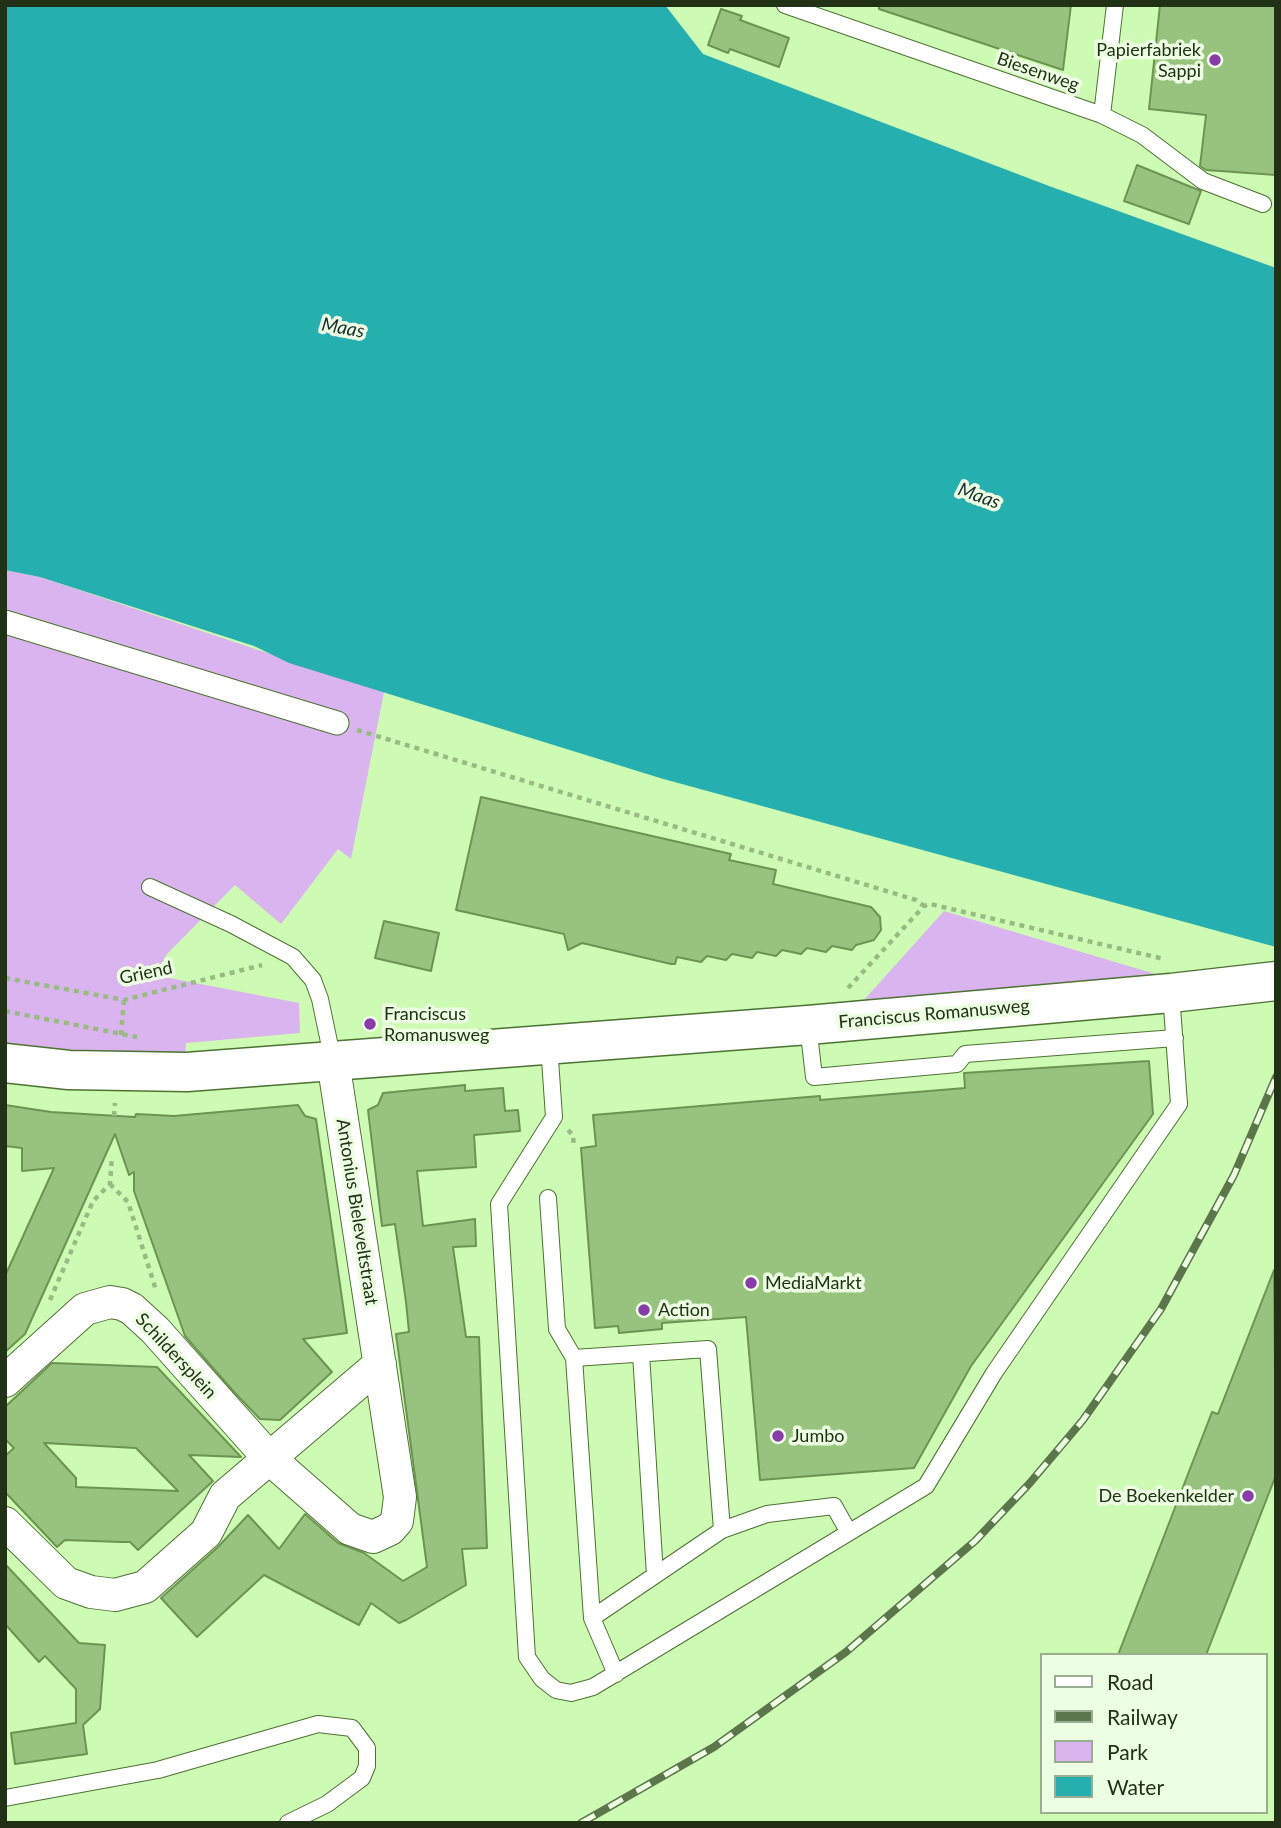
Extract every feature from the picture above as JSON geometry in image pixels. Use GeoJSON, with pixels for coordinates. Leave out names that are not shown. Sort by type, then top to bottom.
{"type":"FeatureCollection","features":[{"type":"Feature","properties":{"kind":"street"},"geometry":{"type":"LineString","coordinates":[[5,622],[337,723]]}},
{"type":"Feature","properties":{"kind":"street","name":"Franciscus Romanusweg"},"geometry":{"type":"LineString","coordinates":[[5,1063],[81,1071],[187,1072],[808,1025],[1169,977],[1276,981]]}},
{"type":"Feature","properties":{"kind":"street","name":"Antonius Bieleveltstraat"},"geometry":{"type":"LineString","coordinates":[[269,1458],[350,1529],[373,1538],[390,1529],[397,1521],[400,1497],[333,1061]]}},
{"type":"Feature","properties":{"kind":"street","name":"Schildersplein"},"geometry":{"type":"LineString","coordinates":[[5,1381],[85,1309],[110,1302],[132,1309],[142,1317],[269,1458]]}},
{"type":"Feature","properties":{"kind":"street"},"geometry":{"type":"LineString","coordinates":[[5,1523],[66,1583],[102,1594],[130,1593],[145,1587],[206,1533],[225,1496],[380,1364]]}},
{"type":"Feature","properties":{"kind":"lane","name":"Biesenweg"},"geometry":{"type":"LineString","coordinates":[[785,5],[1102,115],[1142,135],[1203,181],[1264,204]]}},
{"type":"Feature","properties":{"kind":"lane"},"geometry":{"type":"LineString","coordinates":[[1102,115],[1115,5]]}},
{"type":"Feature","properties":{"kind":"lane"},"geometry":{"type":"LineString","coordinates":[[150,887],[231,924],[293,957],[313,980],[320,999],[333,1061]]}},
{"type":"Feature","properties":{"kind":"lane"},"geometry":{"type":"LineString","coordinates":[[549,1045],[554,1117],[499,1204],[527,1657],[542,1679],[556,1690],[571,1693],[593,1687],[616,1674],[926,1486],[994,1373],[1179,1104],[1169,977]]}},
{"type":"Feature","properties":{"kind":"lane"},"geometry":{"type":"LineString","coordinates":[[808,1025],[814,1077],[957,1064],[965,1054],[1175,1038]]}},
{"type":"Feature","properties":{"kind":"lane"},"geometry":{"type":"LineString","coordinates":[[548,1198],[557,1329],[574,1358],[592,1618],[616,1674]]}},
{"type":"Feature","properties":{"kind":"lane"},"geometry":{"type":"LineString","coordinates":[[574,1358],[708,1349],[722,1530]]}},
{"type":"Feature","properties":{"kind":"lane"},"geometry":{"type":"LineString","coordinates":[[641,1354],[655,1575]]}},
{"type":"Feature","properties":{"kind":"lane"},"geometry":{"type":"LineString","coordinates":[[592,1618],[722,1530],[766,1514],[834,1506],[848,1531]]}},
{"type":"Feature","properties":{"kind":"lane"},"geometry":{"type":"LineString","coordinates":[[5,1798],[158,1770],[318,1724],[352,1728],[367,1748],[367,1766],[362,1778],[327,1804],[288,1823]]}},
{"type":"Feature","properties":{"kind":"path"},"geometry":{"type":"LineString","coordinates":[[337,723],[916,900],[923,906],[940,905],[1169,977]]}},
{"type":"Feature","properties":{"kind":"path"},"geometry":{"type":"LineString","coordinates":[[845,992],[923,906]]}},
{"type":"Feature","properties":{"kind":"path","name":"Griend"},"geometry":{"type":"LineString","coordinates":[[5,978],[124,1000],[293,957]]}},
{"type":"Feature","properties":{"kind":"path"},"geometry":{"type":"LineString","coordinates":[[5,1011],[147,1039]]}},
{"type":"Feature","properties":{"kind":"path"},"geometry":{"type":"LineString","coordinates":[[573,1135],[574,1148]]}},
{"type":"Feature","properties":{"kind":"path"},"geometry":{"type":"LineString","coordinates":[[61,1329],[45,1311],[93,1201],[110,1184],[112,1156]]}},
{"type":"Feature","properties":{"kind":"path"},"geometry":{"type":"LineString","coordinates":[[110,1184],[128,1202],[158,1296],[142,1317]]}},
{"type":"Feature","properties":{"kind":"green space"},"geometry":{"type":"Polygon","coordinates":[[[5,570],[40,577],[384,692],[351,859],[338,849],[281,924],[235,885],[167,954],[154,975],[299,1003],[300,1033],[186,1043],[185,1055],[134,1055],[5,1044],[5,570]]]}},
{"type":"Feature","properties":{"kind":"green space"},"geometry":{"type":"Polygon","coordinates":[[[944,911],[1162,976],[863,1001],[944,911]]]}},
{"type":"Feature","properties":{"kind":"water","name":"Maas"},"geometry":{"type":"Polygon","coordinates":[[[5,5],[665,5],[703,54],[1049,186],[1276,268],[1276,947],[660,778],[289,663],[254,646],[40,577],[5,570],[5,5]]]}},
{"type":"Feature","properties":{"kind":"building"},"geometry":{"type":"Polygon","coordinates":[[[879,5],[1071,5],[1063,70],[879,9],[879,5]]]}},
{"type":"Feature","properties":{"kind":"building","name":"Papierfabriek Sappi"},"geometry":{"type":"Polygon","coordinates":[[[1160,5],[1276,5],[1276,175],[1206,170],[1200,166],[1206,115],[1149,109],[1160,5]]]}},
{"type":"Feature","properties":{"kind":"building"},"geometry":{"type":"Polygon","coordinates":[[[721,9],[742,16],[740,20],[789,38],[779,67],[730,49],[728,53],[708,45],[721,9]]]}},
{"type":"Feature","properties":{"kind":"building"},"geometry":{"type":"Polygon","coordinates":[[[1137,165],[1201,191],[1189,224],[1124,201],[1137,165]]]}},
{"type":"Feature","properties":{"kind":"building"},"geometry":{"type":"Polygon","coordinates":[[[481,797],[731,854],[729,860],[776,870],[773,884],[871,907],[880,917],[881,930],[874,940],[856,945],[852,950],[832,946],[826,952],[807,948],[801,954],[782,950],[776,956],[757,952],[752,958],[732,954],[726,960],[707,956],[701,962],[677,957],[675,964],[582,943],[568,950],[564,934],[456,910],[481,797]]]}},
{"type":"Feature","properties":{"kind":"building"},"geometry":{"type":"Polygon","coordinates":[[[384,921],[439,933],[431,971],[375,958],[384,921]]]}},
{"type":"Feature","properties":{"kind":"building"},"geometry":{"type":"Polygon","coordinates":[[[1149,1061],[1153,1114],[971,1366],[914,1468],[760,1480],[746,1317],[662,1323],[662,1329],[619,1333],[618,1326],[595,1328],[581,1148],[596,1146],[593,1115],[820,1096],[820,1100],[965,1088],[964,1073],[1149,1061]]]}},
{"type":"Feature","properties":{"kind":"building"},"geometry":{"type":"Polygon","coordinates":[[[465,1085],[465,1091],[503,1088],[505,1111],[518,1110],[520,1131],[474,1135],[476,1167],[417,1171],[423,1226],[475,1219],[476,1246],[453,1247],[466,1337],[479,1337],[487,1548],[462,1549],[466,1585],[399,1623],[371,1603],[359,1625],[264,1575],[197,1637],[161,1598],[218,1547],[248,1515],[279,1549],[305,1514],[338,1543],[364,1553],[403,1581],[427,1567],[396,1334],[409,1332],[406,1302],[395,1224],[382,1226],[368,1110],[378,1105],[383,1093],[465,1085]]]}},
{"type":"Feature","properties":{"kind":"building"},"geometry":{"type":"Polygon","coordinates":[[[5,1105],[51,1112],[135,1117],[136,1114],[174,1116],[298,1105],[305,1116],[316,1119],[347,1333],[303,1339],[332,1372],[280,1420],[260,1419],[234,1392],[185,1336],[134,1191],[134,1172],[129,1175],[115,1134],[25,1334],[5,1352],[5,1276],[54,1168],[22,1171],[22,1148],[5,1146],[5,1105]]]}},
{"type":"Feature","properties":{"kind":"building"},"geometry":{"type":"Polygon","coordinates":[[[1274,1270],[1276,1475],[1207,1653],[1119,1653],[1212,1412],[1218,1414],[1274,1270]]]}},
{"type":"Feature","properties":{"kind":"building"},"geometry":{"type":"Polygon","coordinates":[[[52,1363],[157,1367],[241,1457],[189,1455],[213,1481],[138,1550],[130,1542],[65,1540],[57,1547],[5,1492],[5,1456],[14,1448],[5,1439],[5,1407],[52,1363]],[[44,1443],[76,1478],[76,1487],[178,1491],[136,1448],[44,1443]]]}},
{"type":"Feature","properties":{"kind":"building"},"geometry":{"type":"Polygon","coordinates":[[[5,1564],[79,1643],[105,1645],[100,1709],[83,1725],[87,1754],[15,1764],[11,1733],[76,1723],[76,1689],[45,1656],[39,1662],[5,1624],[5,1564]]]}},
{"type":"Feature","properties":{"kind":"railway"},"geometry":{"type":"LineString","coordinates":[[581,1823],[714,1747],[846,1652],[975,1541],[1029,1484],[1083,1420],[1161,1309],[1234,1175],[1276,1077]]}},
{"type":"Feature","properties":{"kind":"place","name":"Papierfabriek Sappi"},"geometry":{"type":"Point","coordinates":[1215,60]}},
{"type":"Feature","properties":{"kind":"place","name":"Franciscus Romanusweg"},"geometry":{"type":"Point","coordinates":[370,1024]}},
{"type":"Feature","properties":{"kind":"place","name":"MediaMarkt"},"geometry":{"type":"Point","coordinates":[751,1283]}},
{"type":"Feature","properties":{"kind":"place","name":"Action"},"geometry":{"type":"Point","coordinates":[644,1310]}},
{"type":"Feature","properties":{"kind":"place","name":"Jumbo"},"geometry":{"type":"Point","coordinates":[778,1436]}},
{"type":"Feature","properties":{"kind":"place","name":"De Boekenkelder"},"geometry":{"type":"Point","coordinates":[1248,1496]}}]}
